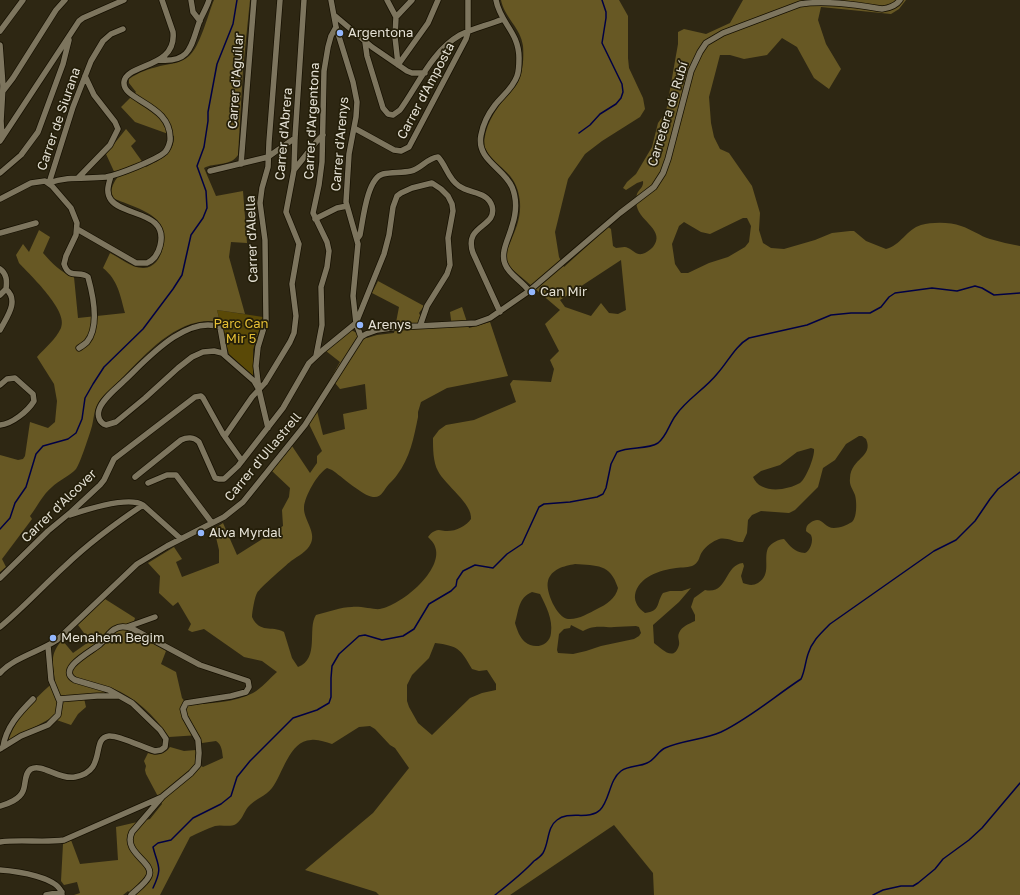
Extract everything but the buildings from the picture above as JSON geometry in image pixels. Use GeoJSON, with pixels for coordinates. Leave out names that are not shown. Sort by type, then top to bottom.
{"type":"FeatureCollection","features":[{"type":"Feature","properties":{"kind":"street"},"geometry":{"type":"LineString","coordinates":[[0,31],[23,0]]}},
{"type":"Feature","properties":{"kind":"street"},"geometry":{"type":"LineString","coordinates":[[3,91],[14,78],[56,10],[65,0]]}},
{"type":"Feature","properties":{"kind":"street"},"geometry":{"type":"LineString","coordinates":[[1,139],[79,21],[124,0]]}},
{"type":"Feature","properties":{"kind":"street"},"geometry":{"type":"LineString","coordinates":[[49,183],[63,179],[111,176],[154,159],[169,146],[170,130],[165,118],[156,110],[130,94],[124,87],[124,82],[127,76],[159,60],[170,49],[174,38],[162,0]]}},
{"type":"Feature","properties":{"kind":"street"},"geometry":{"type":"LineString","coordinates":[[191,0],[193,12],[200,21]]}},
{"type":"Feature","properties":{"kind":"street"},"geometry":{"type":"LineString","coordinates":[[159,60],[177,59],[186,54],[196,34],[209,0]]}},
{"type":"Feature","properties":{"kind":"street","name":"Carrer d'Aguilar"},"geometry":{"type":"LineString","coordinates":[[240,164],[254,0]]}},
{"type":"Feature","properties":{"kind":"street","name":"Carrer d'Alella"},"geometry":{"type":"LineString","coordinates":[[268,428],[259,390],[256,366],[257,353],[264,330],[266,314],[265,240],[260,203],[269,156],[280,0]]}},
{"type":"Feature","properties":{"kind":"street","name":"Carrer d'Abrera"},"geometry":{"type":"LineString","coordinates":[[225,436],[273,372],[294,333],[296,316],[292,284],[299,244],[286,212],[294,170],[304,0]]}},
{"type":"Feature","properties":{"kind":"street","name":"Carrer d'Arenys"},"geometry":{"type":"LineString","coordinates":[[331,0],[336,27],[355,88],[357,106],[348,164],[347,206],[357,239],[358,254],[353,292],[356,323],[362,337]]}},
{"type":"Feature","properties":{"kind":"street"},"geometry":{"type":"LineString","coordinates":[[387,0],[396,17],[398,65]]}},
{"type":"Feature","properties":{"kind":"street"},"geometry":{"type":"LineString","coordinates":[[396,17],[412,0]]}},
{"type":"Feature","properties":{"kind":"street"},"geometry":{"type":"LineString","coordinates":[[398,65],[428,23],[438,0]]}},
{"type":"Feature","properties":{"kind":"street"},"geometry":{"type":"LineString","coordinates":[[468,0],[468,32]]}},
{"type":"Feature","properties":{"kind":"street"},"geometry":{"type":"LineString","coordinates":[[496,0],[503,19],[513,33],[517,42],[519,50],[518,69],[516,77],[509,89],[487,117],[481,134],[480,144],[485,156],[504,175],[512,187],[515,199],[514,215],[503,259],[505,266],[529,291]]}},
{"type":"Feature","properties":{"kind":"street","name":"Carretera de Rubí"},"geometry":{"type":"LineString","coordinates":[[362,337],[377,330],[476,323],[490,318],[529,291],[620,213],[654,188],[663,173],[668,159],[691,71],[706,43],[723,33],[808,2],[826,2],[882,9],[893,6],[896,1]]}},
{"type":"Feature","properties":{"kind":"street"},"geometry":{"type":"LineString","coordinates":[[334,15],[365,42],[398,65],[410,72],[425,73]]}},
{"type":"Feature","properties":{"kind":"street"},"geometry":{"type":"LineString","coordinates":[[365,42],[383,108],[388,114],[394,115],[400,110],[437,54],[445,46],[459,36],[503,19]]}},
{"type":"Feature","properties":{"kind":"street","name":"Carrer d'Argentona"},"geometry":{"type":"LineString","coordinates":[[315,219],[313,211],[321,178],[324,135],[324,71],[331,36],[336,27]]}},
{"type":"Feature","properties":{"kind":"street","name":"Carrer de Siurana"},"geometry":{"type":"LineString","coordinates":[[49,183],[73,107],[96,50],[108,36],[123,29]]}},
{"type":"Feature","properties":{"kind":"street","name":"Carrer d'Amposta"},"geometry":{"type":"LineString","coordinates":[[354,128],[394,150],[401,151],[409,147],[468,32]]}},
{"type":"Feature","properties":{"kind":"street"},"geometry":{"type":"LineString","coordinates":[[0,173],[22,155],[38,132],[63,64],[69,38]]}},
{"type":"Feature","properties":{"kind":"street"},"geometry":{"type":"LineString","coordinates":[[0,45],[3,91],[1,139]]}},
{"type":"Feature","properties":{"kind":"street"},"geometry":{"type":"LineString","coordinates":[[78,178],[110,144],[118,129],[115,122],[94,95],[85,76]]}},
{"type":"Feature","properties":{"kind":"street"},"geometry":{"type":"LineString","coordinates":[[294,170],[317,141],[324,135]]}},
{"type":"Feature","properties":{"kind":"street"},"geometry":{"type":"LineString","coordinates":[[210,171],[269,156],[295,138]]}},
{"type":"Feature","properties":{"kind":"street"},"geometry":{"type":"LineString","coordinates":[[357,239],[360,235],[370,188],[377,178],[386,174],[412,171],[438,157],[457,185],[483,196],[492,205],[493,213],[491,217],[474,234],[471,246],[500,312]]}},
{"type":"Feature","properties":{"kind":"street"},"geometry":{"type":"LineString","coordinates":[[78,229],[136,262],[147,263],[156,255],[160,244],[159,230],[157,226],[152,220],[111,200],[108,192],[111,176]]}},
{"type":"Feature","properties":{"kind":"street"},"geometry":{"type":"LineString","coordinates":[[0,199],[31,183],[45,181],[49,183],[71,208],[76,217],[78,229],[64,267],[70,273],[84,274],[88,277],[94,302],[94,318],[87,342],[79,348]]}},
{"type":"Feature","properties":{"kind":"street"},"geometry":{"type":"LineString","coordinates":[[135,477],[181,440],[194,438],[199,442],[211,471],[217,479],[226,477],[242,461],[283,408],[310,363],[316,356],[356,323],[384,254],[397,196],[400,193],[412,188],[432,183],[448,196],[452,204],[453,211],[448,238],[450,265],[449,272],[428,306],[420,326]]}},
{"type":"Feature","properties":{"kind":"street"},"geometry":{"type":"LineString","coordinates":[[316,356],[322,326],[320,300],[321,287],[327,267],[329,251],[325,238],[315,219],[337,208],[347,206]]}},
{"type":"Feature","properties":{"kind":"street"},"geometry":{"type":"LineString","coordinates":[[0,233],[36,223]]}},
{"type":"Feature","properties":{"kind":"street"},"geometry":{"type":"LineString","coordinates":[[0,270],[5,275],[6,289],[11,295],[13,303],[10,312],[0,330]]}},
{"type":"Feature","properties":{"kind":"street"},"geometry":{"type":"LineString","coordinates":[[0,295],[6,289]]}},
{"type":"Feature","properties":{"kind":"street"},"geometry":{"type":"LineString","coordinates":[[225,355],[220,327],[204,326],[186,330],[159,348],[112,393],[100,407],[98,413],[100,420],[106,425],[116,422],[178,368],[198,353],[214,351],[222,353],[254,381],[259,390]]}},
{"type":"Feature","properties":{"kind":"street","name":"Carrer d'Ullastrell"},"geometry":{"type":"LineString","coordinates":[[0,673],[12,663],[48,646],[57,640],[127,572],[152,554],[229,514],[242,502],[305,425],[362,337]]}},
{"type":"Feature","properties":{"kind":"street"},"geometry":{"type":"LineString","coordinates":[[0,385],[7,379],[15,378],[32,394],[34,401],[15,419],[9,423],[0,425]]}},
{"type":"Feature","properties":{"kind":"street","name":"Carrer d'Alcover"},"geometry":{"type":"LineString","coordinates":[[0,578],[48,531],[82,502],[104,480],[114,459],[195,397],[201,396],[203,398],[225,436],[242,461]]}},
{"type":"Feature","properties":{"kind":"street"},"geometry":{"type":"LineString","coordinates":[[148,483],[167,475],[176,475],[212,523]]}},
{"type":"Feature","properties":{"kind":"street"},"geometry":{"type":"LineString","coordinates":[[64,517],[99,506],[133,502],[140,503],[180,539]]}},
{"type":"Feature","properties":{"kind":"street"},"geometry":{"type":"LineString","coordinates":[[0,627],[16,614],[79,554],[110,528],[143,505]]}},
{"type":"Feature","properties":{"kind":"street"},"geometry":{"type":"LineString","coordinates":[[0,806],[22,794],[27,773],[31,769],[40,767],[58,776],[67,778],[81,776],[88,772],[95,763],[97,749],[101,741],[106,737],[118,738],[155,751],[164,749],[166,739],[160,730],[137,706],[105,688],[75,680],[70,676],[69,671],[76,661],[99,645],[115,629],[128,627],[155,617]]}},
{"type":"Feature","properties":{"kind":"street"},"geometry":{"type":"LineString","coordinates":[[128,627],[200,665],[248,681],[250,687],[246,692],[231,696],[186,703],[183,709],[184,713],[198,740],[198,765],[162,797],[132,832],[130,837],[132,849],[146,864],[149,876],[131,895]]}},
{"type":"Feature","properties":{"kind":"street"},"geometry":{"type":"LineString","coordinates":[[1,748],[21,736],[53,722],[58,715],[60,710],[59,699],[51,680],[48,662],[48,646]]}},
{"type":"Feature","properties":{"kind":"street"},"geometry":{"type":"LineString","coordinates":[[59,699],[120,696]]}},
{"type":"Feature","properties":{"kind":"street"},"geometry":{"type":"LineString","coordinates":[[1,748],[12,723],[33,698]]}},
{"type":"Feature","properties":{"kind":"street"},"geometry":{"type":"LineString","coordinates":[[0,842],[64,840],[162,797]]}},
{"type":"Feature","properties":{"kind":"street"},"geometry":{"type":"LineString","coordinates":[[0,870],[44,878],[56,885],[62,894]]}},
{"type":"Feature","properties":{"kind":"street"},"geometry":{"type":"LineString","coordinates":[[46,895],[62,894]]}},
{"type":"Feature","properties":{"kind":"green space","name":"Parc Can Mir 5"},"geometry":{"type":"Polygon","coordinates":[[[217,310],[263,317],[253,350],[253,376],[229,354],[217,310]]]}},
{"type":"Feature","properties":{"kind":"shaded area"},"geometry":{"type":"Polygon","coordinates":[[[214,0],[250,0],[243,69],[238,155],[235,159],[227,163],[204,168],[216,196],[243,191],[247,243],[231,242],[229,257],[245,314],[217,310],[220,322],[205,321],[179,329],[155,346],[103,396],[95,411],[92,426],[78,466],[71,474],[55,485],[43,497],[30,516],[32,519],[2,559],[6,567],[0,572],[0,455],[18,460],[23,459],[25,456],[30,422],[48,428],[55,422],[57,401],[54,384],[37,357],[56,336],[61,328],[62,321],[54,303],[39,284],[19,263],[16,255],[23,244],[29,252],[39,230],[50,237],[43,253],[53,264],[74,277],[78,318],[125,313],[120,294],[115,283],[103,268],[110,253],[135,267],[144,268],[151,266],[160,256],[163,233],[161,226],[153,216],[143,210],[113,198],[111,190],[117,178],[106,154],[126,129],[136,141],[131,146],[146,167],[166,156],[172,148],[174,136],[135,122],[121,107],[136,92],[129,83],[129,79],[144,71],[179,62],[193,52],[200,38],[214,0]]]}},
{"type":"Feature","properties":{"kind":"shaded area"},"geometry":{"type":"Polygon","coordinates":[[[501,0],[619,0],[628,16],[629,68],[643,98],[645,109],[640,117],[602,141],[585,154],[568,179],[555,232],[559,257],[564,267],[608,227],[611,229],[613,246],[616,248],[627,247],[636,253],[642,254],[652,248],[656,241],[654,231],[639,212],[637,206],[637,194],[643,181],[626,190],[623,188],[636,174],[652,147],[658,123],[666,112],[678,44],[678,32],[684,29],[706,34],[730,23],[743,0],[906,0],[899,9],[891,14],[821,7],[818,20],[826,44],[841,69],[829,89],[814,78],[797,47],[782,38],[767,55],[744,59],[730,55],[720,55],[709,97],[711,123],[714,137],[720,149],[729,153],[752,186],[760,213],[759,230],[763,243],[771,248],[784,249],[815,240],[832,233],[854,231],[866,241],[886,249],[895,245],[916,227],[936,223],[965,227],[990,239],[1020,246],[1020,895],[654,895],[653,873],[614,825],[510,895],[379,895],[376,892],[305,870],[373,813],[409,768],[395,748],[370,726],[359,727],[332,744],[311,740],[303,742],[297,746],[287,759],[272,788],[248,807],[236,824],[231,826],[215,826],[190,837],[160,895],[132,895],[128,891],[123,895],[74,895],[80,893],[77,882],[64,885],[61,881],[63,844],[71,840],[80,864],[118,860],[116,827],[150,819],[162,804],[146,774],[146,766],[144,761],[148,753],[160,754],[165,752],[170,747],[184,751],[196,750],[195,763],[203,767],[223,758],[221,748],[216,741],[202,743],[199,735],[169,737],[151,714],[137,702],[112,688],[107,694],[83,694],[86,707],[78,714],[71,725],[51,718],[8,742],[11,733],[27,708],[55,681],[53,659],[55,650],[62,640],[73,653],[90,641],[78,625],[105,599],[135,618],[131,632],[166,651],[161,664],[176,672],[182,698],[188,705],[238,699],[259,689],[277,672],[262,661],[244,657],[204,629],[192,632],[188,630],[191,624],[178,602],[173,606],[159,593],[160,576],[148,563],[174,547],[182,559],[176,562],[182,577],[219,563],[219,550],[214,529],[223,523],[237,555],[283,526],[282,510],[289,497],[290,488],[272,471],[292,446],[310,473],[317,463],[317,456],[322,451],[309,424],[317,411],[323,435],[345,429],[343,414],[367,409],[365,384],[340,389],[331,378],[340,362],[326,351],[351,330],[367,338],[394,333],[399,307],[372,293],[378,281],[424,306],[419,313],[426,328],[452,327],[450,312],[462,307],[469,328],[490,322],[508,376],[447,388],[421,402],[413,440],[405,462],[396,476],[379,496],[369,496],[327,468],[319,475],[312,486],[304,507],[305,516],[312,534],[311,543],[305,551],[291,561],[259,590],[255,597],[252,615],[255,622],[259,626],[284,632],[292,658],[298,667],[305,663],[309,657],[312,643],[312,627],[316,615],[348,607],[380,609],[389,606],[408,595],[426,578],[436,559],[434,544],[428,537],[430,534],[438,530],[449,531],[456,529],[469,522],[471,519],[468,507],[436,467],[433,438],[439,430],[446,425],[474,420],[516,402],[510,384],[513,380],[551,382],[554,369],[550,360],[559,351],[545,324],[560,310],[513,270],[507,262],[507,252],[516,230],[519,216],[520,202],[518,191],[510,176],[494,160],[484,146],[484,139],[490,120],[502,102],[517,84],[523,65],[522,40],[501,0]],[[743,218],[710,234],[701,232],[684,222],[679,226],[672,244],[675,264],[681,273],[688,273],[709,263],[728,257],[745,247],[749,242],[751,226],[747,218],[743,218]],[[621,260],[560,300],[565,307],[591,316],[601,303],[609,313],[618,314],[626,310],[621,260]],[[859,436],[846,444],[835,460],[823,468],[818,487],[795,510],[789,513],[761,511],[752,515],[748,520],[747,533],[743,542],[719,539],[706,548],[694,565],[657,573],[640,583],[635,595],[635,600],[645,613],[656,608],[663,593],[670,591],[682,591],[691,588],[679,602],[653,625],[654,643],[667,653],[674,653],[679,645],[678,636],[680,631],[695,621],[695,615],[691,607],[694,598],[705,590],[718,588],[732,569],[737,565],[743,563],[744,566],[741,576],[743,583],[750,585],[756,584],[765,575],[768,548],[773,543],[784,539],[795,550],[805,553],[812,543],[811,535],[806,531],[807,526],[810,523],[817,520],[834,528],[843,526],[854,520],[856,514],[856,502],[850,481],[851,471],[867,450],[868,445],[866,439],[859,436]],[[811,448],[797,452],[780,465],[761,471],[753,477],[761,486],[767,488],[781,489],[794,486],[800,483],[805,477],[812,462],[814,449],[811,448]],[[575,564],[555,571],[548,581],[548,591],[550,597],[556,609],[564,617],[572,619],[583,616],[610,601],[617,592],[618,588],[615,580],[607,570],[602,567],[575,564]],[[532,592],[524,598],[520,605],[515,623],[520,636],[525,642],[533,646],[545,644],[550,637],[551,623],[545,603],[540,594],[532,592]],[[571,625],[570,628],[564,629],[559,634],[558,653],[573,654],[586,651],[601,646],[634,639],[641,633],[639,627],[636,626],[595,627],[583,631],[571,625]],[[435,643],[429,658],[412,675],[407,685],[407,701],[409,707],[418,723],[432,735],[470,698],[482,693],[496,690],[496,684],[487,670],[479,671],[472,669],[461,652],[449,645],[435,643]]]}},
{"type":"Feature","properties":{"kind":"waterway"},"geometry":{"type":"LineString","coordinates":[[0,529],[10,518],[15,503],[26,487],[36,454],[43,446],[68,439],[76,433],[82,419],[85,398],[104,367],[143,329],[182,275],[191,235],[203,218],[207,208],[206,191],[197,166],[204,147],[208,112],[217,64],[233,24],[237,0]]}},
{"type":"Feature","properties":{"kind":"waterway"},"geometry":{"type":"LineString","coordinates":[[579,133],[590,125],[600,114],[616,104],[621,98],[623,92],[622,84],[602,43],[606,18],[606,12],[602,0]]}},
{"type":"Feature","properties":{"kind":"waterway"},"geometry":{"type":"LineString","coordinates":[[153,888],[159,871],[153,847],[158,843],[171,840],[193,818],[221,804],[231,796],[237,777],[250,761],[293,718],[317,710],[329,703],[331,697],[332,666],[339,654],[359,636],[365,635],[382,640],[403,636],[414,629],[429,604],[451,591],[456,586],[457,580],[463,571],[475,565],[493,568],[507,554],[522,544],[539,507],[544,504],[570,502],[597,497],[603,494],[606,488],[611,464],[617,452],[627,449],[649,447],[658,443],[664,437],[680,409],[712,379],[744,341],[749,338],[807,325],[831,315],[870,313],[881,307],[889,297],[895,293],[932,288],[957,291],[975,286],[994,295],[1020,293]]}},
{"type":"Feature","properties":{"kind":"waterway"},"geometry":{"type":"LineString","coordinates":[[495,895],[520,875],[542,854],[545,849],[551,827],[557,820],[567,816],[590,815],[600,810],[606,801],[614,779],[621,771],[650,762],[663,749],[672,745],[707,737],[721,732],[752,714],[801,679],[812,645],[830,624],[934,551],[956,540],[975,521],[998,489],[1020,472]]}},
{"type":"Feature","properties":{"kind":"waterway"},"geometry":{"type":"LineString","coordinates":[[873,895],[883,890],[901,886],[913,886],[918,883],[935,869],[943,859],[969,840],[982,828],[1020,783]]}},
{"type":"Feature","properties":{"kind":"place","name":"Argentona"},"geometry":{"type":"Point","coordinates":[340,33]}},
{"type":"Feature","properties":{"kind":"place","name":"Can Mir"},"geometry":{"type":"Point","coordinates":[532,292]}},
{"type":"Feature","properties":{"kind":"place","name":"Arenys"},"geometry":{"type":"Point","coordinates":[360,325]}},
{"type":"Feature","properties":{"kind":"place","name":"Alva Myrdal"},"geometry":{"type":"Point","coordinates":[201,533]}},
{"type":"Feature","properties":{"kind":"place","name":"Menahem Begim"},"geometry":{"type":"Point","coordinates":[53,638]}}]}
